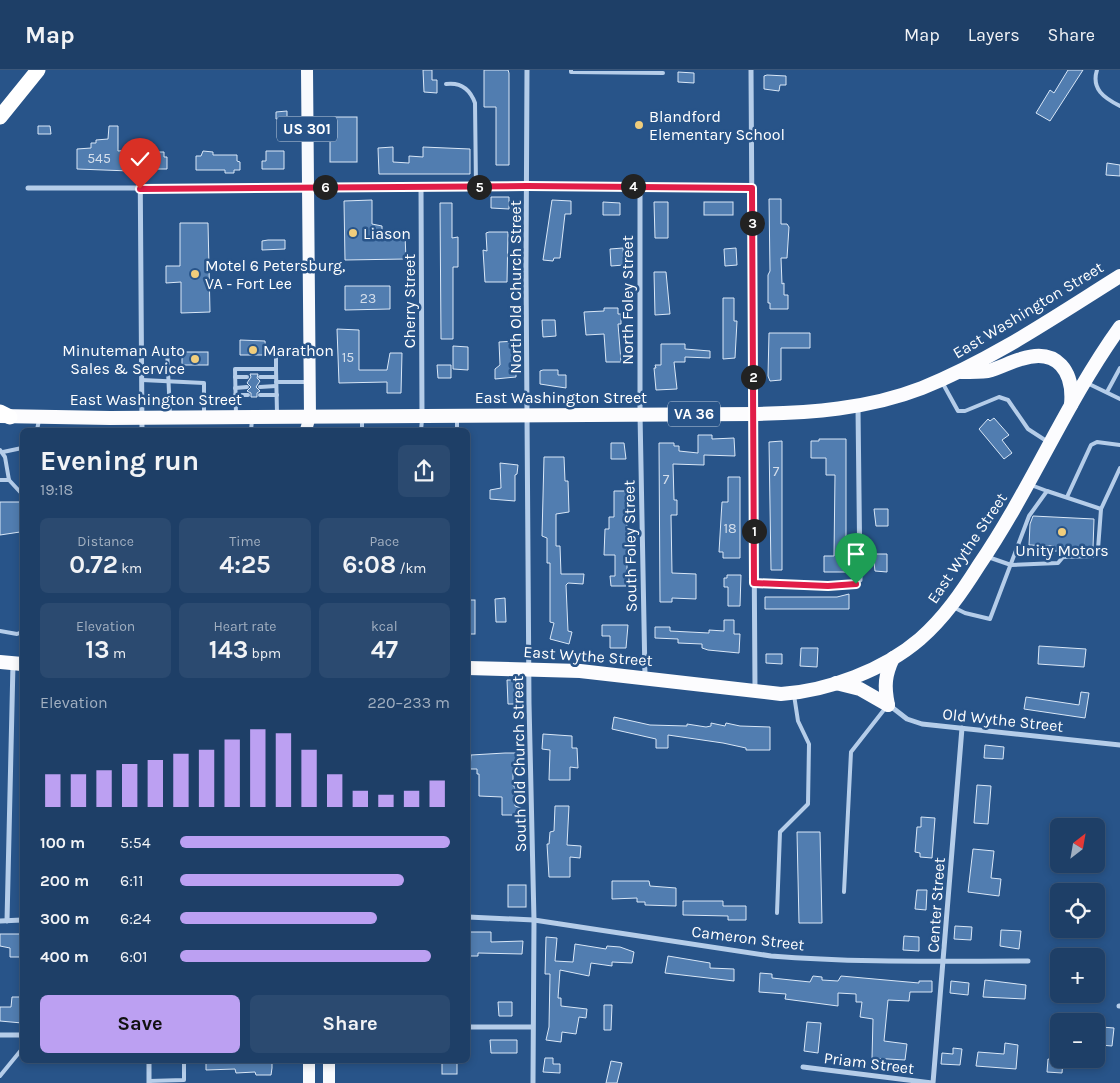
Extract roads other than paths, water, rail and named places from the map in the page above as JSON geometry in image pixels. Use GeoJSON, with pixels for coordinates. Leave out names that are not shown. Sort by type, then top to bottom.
{"type":"FeatureCollection","features":[{"type":"Feature","properties":{"kind":"highway"},"geometry":{"type":"LineString","coordinates":[[0,117],[38,70]]}},
{"type":"Feature","properties":{"kind":"highway","name":"East Washington Street"},"geometry":{"type":"LineString","coordinates":[[3,415],[38,424],[142,424],[170,416],[236,416],[252,423],[277,416],[753,414],[830,410],[920,389],[959,372],[1015,341],[1120,276]]}},
{"type":"Feature","properties":{"kind":"highway","name":"East Wythe Street"},"geometry":{"type":"LineString","coordinates":[[470,668],[530,669],[645,677],[755,692],[793,693],[836,683],[893,658],[921,638],[951,606],[985,556],[1085,382],[1120,327]]}},
{"type":"Feature","properties":{"kind":"highway"},"geometry":{"type":"LineString","coordinates":[[959,372],[989,370],[1021,359],[1047,357],[1055,360],[1066,370],[1072,391],[1071,406]]}},
{"type":"Feature","properties":{"kind":"highway"},"geometry":{"type":"LineString","coordinates":[[888,705],[884,688],[886,675],[893,658]]}},
{"type":"Feature","properties":{"kind":"highway"},"geometry":{"type":"LineString","coordinates":[[836,683],[860,689],[888,705]]}},
{"type":"Feature","properties":{"kind":"main road","name":"US 301"},"geometry":{"type":"LineString","coordinates":[[307,70],[310,416],[307,428]]}},
{"type":"Feature","properties":{"kind":"main road","name":"US 301"},"geometry":{"type":"LineString","coordinates":[[310,416],[316,428]]}},
{"type":"Feature","properties":{"kind":"main road"},"geometry":{"type":"LineString","coordinates":[[309,1063],[309,1083]]}},
{"type":"Feature","properties":{"kind":"main road"},"geometry":{"type":"LineString","coordinates":[[329,1063],[329,1083]]}},
{"type":"Feature","properties":{"kind":"street","name":"North Old Church Street"},"geometry":{"type":"LineString","coordinates":[[527,70],[527,414]]}},
{"type":"Feature","properties":{"kind":"street"},"geometry":{"type":"LineString","coordinates":[[751,70],[755,692]]}},
{"type":"Feature","properties":{"kind":"street"},"geometry":{"type":"LineString","coordinates":[[140,148],[142,424]]}},
{"type":"Feature","properties":{"kind":"street"},"geometry":{"type":"LineString","coordinates":[[28,188],[640,186],[752,188]]}},
{"type":"Feature","properties":{"kind":"street","name":"North Foley Street"},"geometry":{"type":"LineString","coordinates":[[640,186],[640,414]]}},
{"type":"Feature","properties":{"kind":"street","name":"Cherry Street"},"geometry":{"type":"LineString","coordinates":[[420,187],[422,415]]}},
{"type":"Feature","properties":{"kind":"street"},"geometry":{"type":"LineString","coordinates":[[754,583],[852,585],[860,580],[858,405]]}},
{"type":"Feature","properties":{"kind":"street","name":"South Old Church Street"},"geometry":{"type":"LineString","coordinates":[[527,414],[534,920],[533,1083]]}},
{"type":"Feature","properties":{"kind":"street","name":"South Foley Street"},"geometry":{"type":"LineString","coordinates":[[640,414],[645,677]]}},
{"type":"Feature","properties":{"kind":"street"},"geometry":{"type":"LineString","coordinates":[[7,921],[12,663]]}},
{"type":"Feature","properties":{"kind":"street","name":"Old Wythe Street"},"geometry":{"type":"LineString","coordinates":[[888,705],[907,719],[922,724],[1120,745]]}},
{"type":"Feature","properties":{"kind":"street","name":"Center Street"},"geometry":{"type":"LineString","coordinates":[[932,1083],[944,962],[962,728]]}},
{"type":"Feature","properties":{"kind":"street","name":"Cameron Street"},"geometry":{"type":"LineString","coordinates":[[470,917],[534,920],[771,956],[857,961],[1028,961]]}},
{"type":"Feature","properties":{"kind":"street"},"geometry":{"type":"LineString","coordinates":[[0,921],[20,920]]}},
{"type":"Feature","properties":{"kind":"street"},"geometry":{"type":"LineString","coordinates":[[470,1027],[532,1027]]}},
{"type":"Feature","properties":{"kind":"street"},"geometry":{"type":"LineString","coordinates":[[0,1035],[20,1036]]}},
{"type":"Feature","properties":{"kind":"street"},"geometry":{"type":"LineString","coordinates":[[148,1063],[149,1082]]}},
{"type":"Feature","properties":{"kind":"street","name":"Priam Street"},"geometry":{"type":"LineString","coordinates":[[802,1067],[932,1083]]}},
{"type":"Feature","properties":{"kind":"lane"},"geometry":{"type":"LineString","coordinates":[[571,70],[571,72],[588,74],[663,73]]}},
{"type":"Feature","properties":{"kind":"lane"},"geometry":{"type":"LineString","coordinates":[[1097,70],[1095,78],[1097,89],[1111,102],[1120,106]]}},
{"type":"Feature","properties":{"kind":"lane"},"geometry":{"type":"LineString","coordinates":[[446,84],[461,85],[472,95],[475,102],[476,187]]}},
{"type":"Feature","properties":{"kind":"lane"},"geometry":{"type":"LineString","coordinates":[[167,349],[170,416]]}},
{"type":"Feature","properties":{"kind":"lane"},"geometry":{"type":"LineString","coordinates":[[276,354],[277,416]]}},
{"type":"Feature","properties":{"kind":"lane"},"geometry":{"type":"LineString","coordinates":[[1106,392],[1120,368]]}},
{"type":"Feature","properties":{"kind":"lane"},"geometry":{"type":"LineString","coordinates":[[236,416],[235,369],[276,369]]}},
{"type":"Feature","properties":{"kind":"lane"},"geometry":{"type":"LineString","coordinates":[[235,378],[247,377]]}},
{"type":"Feature","properties":{"kind":"lane"},"geometry":{"type":"LineString","coordinates":[[260,377],[276,382],[310,382]]}},
{"type":"Feature","properties":{"kind":"lane"},"geometry":{"type":"LineString","coordinates":[[142,380],[204,383],[204,416]]}},
{"type":"Feature","properties":{"kind":"lane"},"geometry":{"type":"LineString","coordinates":[[940,380],[958,411],[964,412],[999,397],[1008,400],[1028,429],[1050,443]]}},
{"type":"Feature","properties":{"kind":"lane"},"geometry":{"type":"LineString","coordinates":[[260,387],[276,382]]}},
{"type":"Feature","properties":{"kind":"lane"},"geometry":{"type":"LineString","coordinates":[[1085,382],[1120,399]]}},
{"type":"Feature","properties":{"kind":"lane"},"geometry":{"type":"LineString","coordinates":[[235,388],[247,387]]}},
{"type":"Feature","properties":{"kind":"lane"},"geometry":{"type":"LineString","coordinates":[[236,395],[248,395]]}},
{"type":"Feature","properties":{"kind":"lane"},"geometry":{"type":"LineString","coordinates":[[260,395],[276,395]]}},
{"type":"Feature","properties":{"kind":"lane"},"geometry":{"type":"LineString","coordinates":[[421,428],[422,415]]}},
{"type":"Feature","properties":{"kind":"lane"},"geometry":{"type":"LineString","coordinates":[[457,415],[457,428]]}},
{"type":"Feature","properties":{"kind":"lane"},"geometry":{"type":"LineString","coordinates":[[362,416],[362,428]]}},
{"type":"Feature","properties":{"kind":"lane"},"geometry":{"type":"LineString","coordinates":[[1067,497],[1091,445],[1098,442],[1120,445]]}},
{"type":"Feature","properties":{"kind":"lane"},"geometry":{"type":"LineString","coordinates":[[20,448],[2,451],[9,480],[20,492]]}},
{"type":"Feature","properties":{"kind":"lane"},"geometry":{"type":"LineString","coordinates":[[985,556],[1011,566],[1058,563],[1063,557],[1093,556],[1098,549],[1101,509],[1120,468]]}},
{"type":"Feature","properties":{"kind":"lane"},"geometry":{"type":"LineString","coordinates":[[0,480],[9,480]]}},
{"type":"Feature","properties":{"kind":"lane"},"geometry":{"type":"LineString","coordinates":[[1028,484],[1101,509]]}},
{"type":"Feature","properties":{"kind":"lane"},"geometry":{"type":"LineString","coordinates":[[951,606],[965,613],[990,619],[1029,516],[1047,491]]}},
{"type":"Feature","properties":{"kind":"lane"},"geometry":{"type":"LineString","coordinates":[[0,631],[20,633]]}},
{"type":"Feature","properties":{"kind":"lane"},"geometry":{"type":"LineString","coordinates":[[776,914],[780,832],[808,804],[809,744],[798,721],[793,693]]}},
{"type":"Feature","properties":{"kind":"lane"},"geometry":{"type":"LineString","coordinates":[[844,892],[851,752],[888,705]]}},
{"type":"Feature","properties":{"kind":"lane"},"geometry":{"type":"LineString","coordinates":[[0,1076],[20,1051]]}},
{"type":"Feature","properties":{"kind":"lane"},"geometry":{"type":"LineString","coordinates":[[149,1082],[184,1080],[184,1063]]}},
{"type":"Feature","properties":{"kind":"place","name":"Blandford Elementary School"},"geometry":{"type":"Point","coordinates":[639,125]}},
{"type":"Feature","properties":{"kind":"place","name":"Liason"},"geometry":{"type":"Point","coordinates":[353,233]}},
{"type":"Feature","properties":{"kind":"place","name":"Motel 6 Petersburg, VA - Fort Lee"},"geometry":{"type":"Point","coordinates":[195,274]}},
{"type":"Feature","properties":{"kind":"place","name":"Marathon"},"geometry":{"type":"Point","coordinates":[253,350]}},
{"type":"Feature","properties":{"kind":"place","name":"Minuteman Auto Sales & Service"},"geometry":{"type":"Point","coordinates":[195,359]}},
{"type":"Feature","properties":{"kind":"place","name":"Unity Motors"},"geometry":{"type":"Point","coordinates":[1062,532]}}]}
